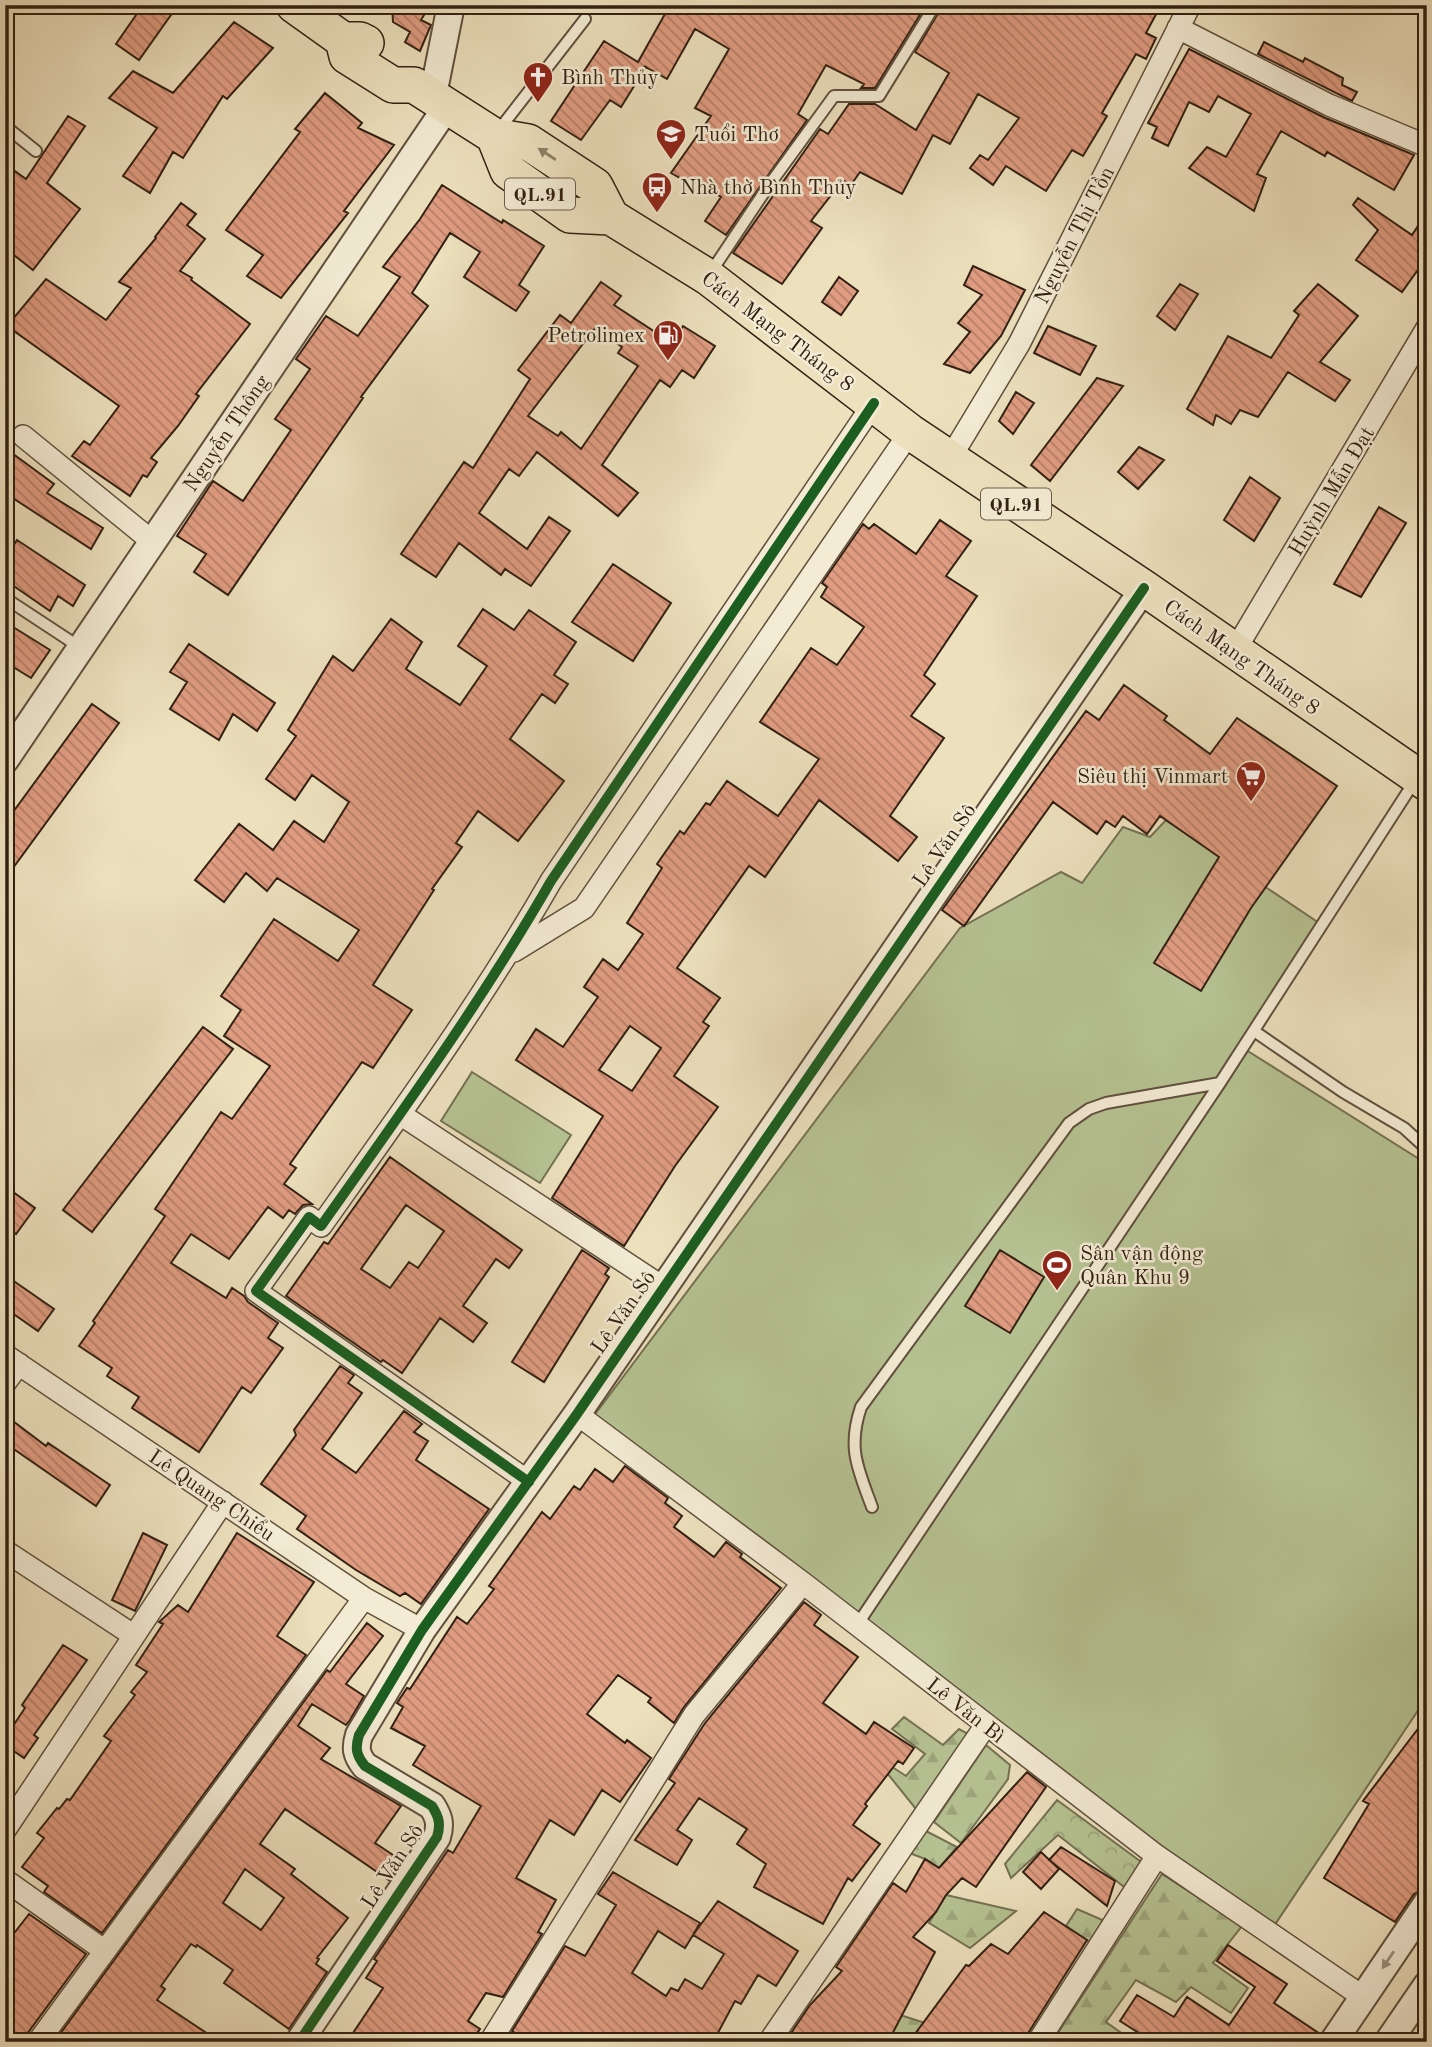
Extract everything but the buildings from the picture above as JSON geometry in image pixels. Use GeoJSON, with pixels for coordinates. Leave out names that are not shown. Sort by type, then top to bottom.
{"type":"FeatureCollection","features":[{"type":"Feature","properties":{"kind":"highway"},"geometry":{"type":"LineString","coordinates":[[293,5],[343,40],[347,56],[393,85],[432,95],[494,136]]}},
{"type":"Feature","properties":{"kind":"highway","name":"Cách Mạng Tháng 8"},"geometry":{"type":"LineString","coordinates":[[494,136],[508,172],[570,215],[611,217],[708,277],[949,460],[1144,588],[1422,780]]}},
{"type":"Feature","properties":{"kind":"street"},"geometry":{"type":"LineString","coordinates":[[432,95],[451,5]]}},
{"type":"Feature","properties":{"kind":"street","name":"Nguyễn Thị Tồn"},"geometry":{"type":"LineString","coordinates":[[949,460],[1019,344],[1190,5]]}},
{"type":"Feature","properties":{"kind":"street"},"geometry":{"type":"LineString","coordinates":[[1178,28],[1329,105],[1427,146]]}},
{"type":"Feature","properties":{"kind":"street","name":"Nguyễn Thông"},"geometry":{"type":"LineString","coordinates":[[5,760],[153,541],[432,95]]}},
{"type":"Feature","properties":{"kind":"street","name":"Huỳnh Mẫn Đạt"},"geometry":{"type":"LineString","coordinates":[[1234,652],[1427,328]]}},
{"type":"Feature","properties":{"kind":"street"},"geometry":{"type":"LineString","coordinates":[[528,1482],[256,1291],[309,1217],[321,1226],[400,1114],[510,953],[551,881],[874,403]]}},
{"type":"Feature","properties":{"kind":"street"},"geometry":{"type":"LineString","coordinates":[[510,953],[584,908],[910,432]]}},
{"type":"Feature","properties":{"kind":"street"},"geometry":{"type":"LineString","coordinates":[[23,436],[153,541]]}},
{"type":"Feature","properties":{"kind":"street","name":"Lê Văn Sô"},"geometry":{"type":"LineString","coordinates":[[299,2042],[437,1837],[440,1827],[438,1815],[432,1806],[365,1766],[358,1758],[356,1747],[359,1735],[422,1630],[577,1414],[1144,588]]}},
{"type":"Feature","properties":{"kind":"street"},"geometry":{"type":"LineString","coordinates":[[400,1114],[664,1288]]}},
{"type":"Feature","properties":{"kind":"street"},"geometry":{"type":"LineString","coordinates":[[5,1383],[12,1359]]}},
{"type":"Feature","properties":{"kind":"street","name":"Lê Quang Chiểu"},"geometry":{"type":"LineString","coordinates":[[12,1359],[364,1598],[422,1630]]}},
{"type":"Feature","properties":{"kind":"street","name":"Lê Văn Bì"},"geometry":{"type":"LineString","coordinates":[[577,1414],[803,1583],[1157,1856],[1363,1997]]}},
{"type":"Feature","properties":{"kind":"street"},"geometry":{"type":"LineString","coordinates":[[5,1830],[223,1502]]}},
{"type":"Feature","properties":{"kind":"street"},"geometry":{"type":"LineString","coordinates":[[5,1551],[133,1634]]}},
{"type":"Feature","properties":{"kind":"street"},"geometry":{"type":"LineString","coordinates":[[490,2042],[694,1716],[803,1583]]}},
{"type":"Feature","properties":{"kind":"street"},"geometry":{"type":"LineString","coordinates":[[38,2042],[364,1598]]}},
{"type":"Feature","properties":{"kind":"street"},"geometry":{"type":"LineString","coordinates":[[769,2042],[985,1725]]}},
{"type":"Feature","properties":{"kind":"street"},"geometry":{"type":"LineString","coordinates":[[1038,2042],[1157,1856]]}},
{"type":"Feature","properties":{"kind":"street"},"geometry":{"type":"LineString","coordinates":[[5,1880],[105,1951]]}},
{"type":"Feature","properties":{"kind":"street"},"geometry":{"type":"LineString","coordinates":[[1333,2042],[1427,1903]]}},
{"type":"Feature","properties":{"kind":"street"},"geometry":{"type":"LineString","coordinates":[[1363,1997],[1395,2031],[1427,1985]]}},
{"type":"Feature","properties":{"kind":"lane"},"geometry":{"type":"LineString","coordinates":[[708,277],[767,188],[834,96],[879,96],[934,5]]}},
{"type":"Feature","properties":{"kind":"lane"},"geometry":{"type":"LineString","coordinates":[[494,136],[585,19]]}},
{"type":"Feature","properties":{"kind":"lane"},"geometry":{"type":"LineString","coordinates":[[5,126],[36,151]]}},
{"type":"Feature","properties":{"kind":"lane"},"geometry":{"type":"LineString","coordinates":[[5,598],[81,648]]}},
{"type":"Feature","properties":{"kind":"lane"},"geometry":{"type":"LineString","coordinates":[[857,1625],[1422,780]]}},
{"type":"Feature","properties":{"kind":"lane"},"geometry":{"type":"LineString","coordinates":[[1254,1031],[1404,1128],[1427,1149]]}},
{"type":"Feature","properties":{"kind":"lane"},"geometry":{"type":"LineString","coordinates":[[872,1507],[855,1458],[854,1426],[861,1407],[1069,1124],[1089,1109],[1106,1103],[1220,1083]]}},
{"type":"Feature","properties":{"kind":"green space","name":"Sân vận động Quân Khu 9"},"geometry":{"type":"Polygon","coordinates":[[[1166,820],[1319,923],[1243,1048],[1427,1164],[1427,1697],[1272,1929],[590,1421],[960,928],[1061,872],[1082,883],[1123,827],[1150,837],[1166,820]]]}},
{"type":"Feature","properties":{"kind":"green space"},"geometry":{"type":"Polygon","coordinates":[[[472,1072],[571,1135],[540,1183],[441,1121],[472,1072]]]}},
{"type":"Feature","properties":{"kind":"green space"},"geometry":{"type":"Polygon","coordinates":[[[904,1717],[943,1745],[959,1729],[970,1735],[920,1814],[871,1753],[906,1776],[925,1754],[892,1729],[904,1717]]]}},
{"type":"Feature","properties":{"kind":"green space"},"geometry":{"type":"Polygon","coordinates":[[[986,1745],[1010,1765],[1008,1779],[961,1843],[934,1822],[986,1745]]]}},
{"type":"Feature","properties":{"kind":"green space"},"geometry":{"type":"Polygon","coordinates":[[[1057,1800],[1144,1864],[1128,1890],[1058,1835],[1011,1878],[1005,1864],[1057,1800]]]}},
{"type":"Feature","properties":{"kind":"green space"},"geometry":{"type":"Polygon","coordinates":[[[924,1830],[957,1847],[939,1868],[907,1852],[924,1830]]]}},
{"type":"Feature","properties":{"kind":"green space"},"geometry":{"type":"Polygon","coordinates":[[[1162,1874],[1242,1926],[1213,1963],[1248,1988],[1231,2013],[1191,1987],[1176,2002],[1136,1980],[1106,2022],[1134,2042],[1052,2042],[1162,1874]]]}},
{"type":"Feature","properties":{"kind":"green space"},"geometry":{"type":"Polygon","coordinates":[[[946,1895],[1016,1911],[970,1948],[929,1923],[946,1895]]]}},
{"type":"Feature","properties":{"kind":"green space"},"geometry":{"type":"Polygon","coordinates":[[[1077,1909],[1107,1922],[1094,1945],[1066,1926],[1077,1909]]]}},
{"type":"Feature","properties":{"kind":"green space"},"geometry":{"type":"Polygon","coordinates":[[[894,2013],[928,2024],[909,2042],[880,2042],[894,2013]]]}},
{"type":"Feature","properties":{"kind":"cycle path"},"geometry":{"type":"LineString","coordinates":[[529,1482],[256,1291],[309,1217],[321,1226],[411,1099],[497,970],[551,881],[874,403]]}},
{"type":"Feature","properties":{"kind":"cycle path"},"geometry":{"type":"LineString","coordinates":[[299,2042],[438,1832],[439,1821],[432,1806],[365,1766],[357,1751],[359,1735],[422,1630],[577,1414],[1144,588]]}},
{"type":"Feature","properties":{"kind":"place","name":"Bình Thủy"},"geometry":{"type":"Point","coordinates":[538,104]}},
{"type":"Feature","properties":{"kind":"place","name":"Tuổi Thơ"},"geometry":{"type":"Point","coordinates":[671,161]}},
{"type":"Feature","properties":{"kind":"place","name":"Nhà thờ Bình Thủy"},"geometry":{"type":"Point","coordinates":[657,214]}},
{"type":"Feature","properties":{"kind":"place","name":"Petrolimex"},"geometry":{"type":"Point","coordinates":[668,362]}},
{"type":"Feature","properties":{"kind":"place","name":"Siêu thị Vinmart"},"geometry":{"type":"Point","coordinates":[1251,803]}},
{"type":"Feature","properties":{"kind":"place","name":"Sân vận động Quân Khu 9"},"geometry":{"type":"Point","coordinates":[1057,1292]}}]}
